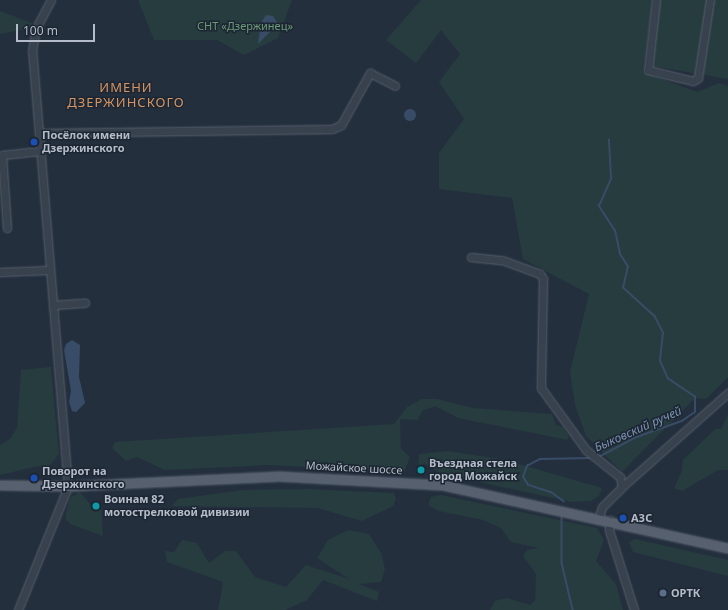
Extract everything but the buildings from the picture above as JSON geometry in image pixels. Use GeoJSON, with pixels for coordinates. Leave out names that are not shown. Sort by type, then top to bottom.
{"type":"FeatureCollection","features":[{"type":"Feature","properties":{"kind":"main road","name":"Можайское шоссе"},"geometry":{"type":"LineString","coordinates":[[0,485],[68,486],[264,476],[353,479],[462,488],[598,517],[728,548]]}},
{"type":"Feature","properties":{"kind":"street"},"geometry":{"type":"LineString","coordinates":[[18,610],[68,486],[49,270],[32,42],[36,28],[51,0]]}},
{"type":"Feature","properties":{"kind":"street"},"geometry":{"type":"LineString","coordinates":[[656,0],[648,70],[693,81],[698,78],[710,0]]}},
{"type":"Feature","properties":{"kind":"street"},"geometry":{"type":"LineString","coordinates":[[39,133],[332,129],[341,124],[370,73],[395,86]]}},
{"type":"Feature","properties":{"kind":"street"},"geometry":{"type":"LineString","coordinates":[[7,228],[2,155],[40,151]]}},
{"type":"Feature","properties":{"kind":"street"},"geometry":{"type":"LineString","coordinates":[[471,257],[502,260],[540,274],[543,279],[541,388],[586,450],[620,478],[622,487]]}},
{"type":"Feature","properties":{"kind":"street"},"geometry":{"type":"LineString","coordinates":[[0,272],[49,270]]}},
{"type":"Feature","properties":{"kind":"street"},"geometry":{"type":"LineString","coordinates":[[53,305],[85,303]]}},
{"type":"Feature","properties":{"kind":"street"},"geometry":{"type":"LineString","coordinates":[[598,517],[602,507],[622,487],[728,393]]}},
{"type":"Feature","properties":{"kind":"street"},"geometry":{"type":"LineString","coordinates":[[610,520],[634,610]]}},
{"type":"Feature","properties":{"kind":"green space","name":"СНТ «Дзержинец»"},"geometry":{"type":"Polygon","coordinates":[[[138,0],[292,0],[278,38],[244,55],[217,40],[154,40],[138,0]]]}},
{"type":"Feature","properties":{"kind":"green space"},"geometry":{"type":"Polygon","coordinates":[[[421,0],[652,0],[643,72],[697,92],[719,83],[728,86],[728,377],[706,399],[695,398],[622,472],[586,436],[575,405],[570,372],[589,294],[523,259],[512,198],[439,189],[439,153],[464,119],[439,82],[460,54],[441,30],[416,63],[386,40],[421,0]]]}},
{"type":"Feature","properties":{"kind":"green space"},"geometry":{"type":"Polygon","coordinates":[[[660,0],[728,0],[728,79],[652,66],[660,0]]]}},
{"type":"Feature","properties":{"kind":"green space"},"geometry":{"type":"Polygon","coordinates":[[[0,11],[32,23],[31,28],[0,34],[0,11]]]}},
{"type":"Feature","properties":{"kind":"green space"},"geometry":{"type":"Polygon","coordinates":[[[51,367],[59,454],[47,469],[38,466],[0,475],[0,445],[11,438],[17,427],[21,370],[51,367]]]}},
{"type":"Feature","properties":{"kind":"green space"},"geometry":{"type":"Polygon","coordinates":[[[422,399],[437,399],[473,408],[552,414],[556,425],[563,427],[568,434],[568,440],[458,418],[435,406],[422,411],[418,420],[400,419],[401,449],[410,457],[404,472],[269,465],[165,470],[137,457],[126,461],[112,448],[115,442],[394,424],[407,407],[422,399]]]}},
{"type":"Feature","properties":{"kind":"green space"},"geometry":{"type":"Polygon","coordinates":[[[728,414],[728,470],[718,470],[682,491],[674,488],[682,471],[683,460],[715,429],[721,429],[728,414]]]}},
{"type":"Feature","properties":{"kind":"green space"},"geometry":{"type":"Polygon","coordinates":[[[448,451],[505,460],[602,488],[599,496],[591,501],[572,502],[442,474],[424,463],[418,469],[419,454],[448,451]]]}},
{"type":"Feature","properties":{"kind":"green space"},"geometry":{"type":"Polygon","coordinates":[[[306,489],[394,493],[396,499],[393,506],[362,521],[318,508],[172,506],[178,499],[242,490],[306,489]]]}},
{"type":"Feature","properties":{"kind":"green space"},"geometry":{"type":"Polygon","coordinates":[[[80,492],[95,510],[100,510],[101,501],[103,536],[70,524],[65,518],[70,498],[80,492]]]}},
{"type":"Feature","properties":{"kind":"green space"},"geometry":{"type":"Polygon","coordinates":[[[441,495],[597,528],[604,540],[596,561],[616,584],[623,610],[490,610],[495,601],[507,598],[530,605],[535,601],[536,574],[523,556],[527,550],[538,548],[511,542],[501,528],[483,520],[439,511],[428,505],[431,497],[441,495]]]}},
{"type":"Feature","properties":{"kind":"green space"},"geometry":{"type":"Polygon","coordinates":[[[348,530],[369,534],[381,553],[385,569],[381,582],[359,584],[379,592],[377,601],[323,580],[307,600],[285,610],[218,610],[223,582],[167,562],[165,551],[174,552],[182,540],[197,543],[209,563],[225,551],[236,551],[255,577],[286,587],[306,565],[349,579],[317,558],[328,540],[348,530]]]}},
{"type":"Feature","properties":{"kind":"green space"},"geometry":{"type":"Polygon","coordinates":[[[635,539],[728,560],[728,576],[633,552],[629,542],[635,539]]]}},
{"type":"Feature","properties":{"kind":"water"},"geometry":{"type":"Polygon","coordinates":[[[266,15],[273,16],[278,24],[258,44],[261,23],[266,15]]]}},
{"type":"Feature","properties":{"kind":"water"},"geometry":{"type":"Polygon","coordinates":[[[408,109],[412,109],[416,115],[412,121],[408,121],[404,117],[404,113],[408,109]]]}},
{"type":"Feature","properties":{"kind":"water"},"geometry":{"type":"Polygon","coordinates":[[[72,340],[80,345],[79,377],[85,403],[76,412],[72,411],[69,402],[71,391],[64,350],[66,344],[72,340]]]}},
{"type":"Feature","properties":{"kind":"waterway","name":"Быковский ручей"},"geometry":{"type":"LineString","coordinates":[[599,457],[634,438],[682,421],[695,412],[695,397],[668,379],[660,361],[663,333],[655,317],[623,288],[628,267],[620,254],[615,231],[599,206],[611,179],[609,140]]}},
{"type":"Feature","properties":{"kind":"waterway","name":"Быковский ручей"},"geometry":{"type":"LineString","coordinates":[[564,502],[552,493],[528,485],[523,477],[527,466],[540,459],[592,458]]}},
{"type":"Feature","properties":{"kind":"waterway","name":"Быковский ручей"},"geometry":{"type":"LineString","coordinates":[[562,515],[562,563],[573,610]]}},
{"type":"Feature","properties":{"kind":"place","name":"Посёлок имени Дзержинского"},"geometry":{"type":"Point","coordinates":[34,142]}},
{"type":"Feature","properties":{"kind":"place","name":"Въездная стела город Можайск"},"geometry":{"type":"Point","coordinates":[421,470]}},
{"type":"Feature","properties":{"kind":"place","name":"Поворот на Дзержинского"},"geometry":{"type":"Point","coordinates":[34,478]}},
{"type":"Feature","properties":{"kind":"place","name":"Воинам 82 мотострелковой дивизии"},"geometry":{"type":"Point","coordinates":[96,506]}},
{"type":"Feature","properties":{"kind":"place","name":"АЗС"},"geometry":{"type":"Point","coordinates":[623,518]}},
{"type":"Feature","properties":{"kind":"place","name":"ОРТК"},"geometry":{"type":"Point","coordinates":[663,593]}},
{"type":"Feature","properties":{"kind":"district","name":"ИМЕНИ ДЗЕРЖИНСКОГО"},"geometry":{"type":"Point","coordinates":[126,96]}}]}
